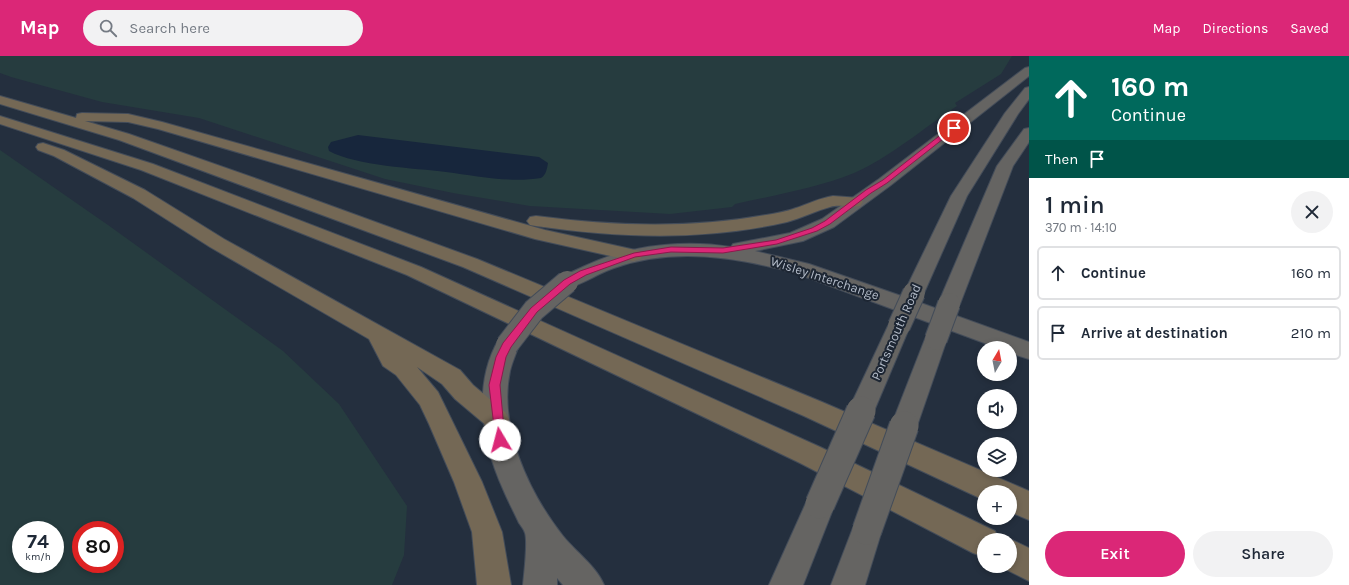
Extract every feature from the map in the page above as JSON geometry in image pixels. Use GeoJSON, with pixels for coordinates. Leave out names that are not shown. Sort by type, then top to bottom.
{"type":"FeatureCollection","features":[{"type":"Feature","properties":{"kind":"highway"},"geometry":{"type":"LineString","coordinates":[[723,250],[777,242],[828,223],[854,202],[885,182],[1029,70]]}},
{"type":"Feature","properties":{"kind":"highway","name":"Portsmouth Road"},"geometry":{"type":"LineString","coordinates":[[786,585],[861,411],[959,196],[1012,113],[1029,91]]}},
{"type":"Feature","properties":{"kind":"highway"},"geometry":{"type":"LineString","coordinates":[[0,100],[55,116],[254,183],[470,263],[806,406],[982,485]]}},
{"type":"Feature","properties":{"kind":"highway"},"geometry":{"type":"LineString","coordinates":[[55,116],[128,118],[162,126],[475,217],[566,241],[634,255]]}},
{"type":"Feature","properties":{"kind":"highway"},"geometry":{"type":"LineString","coordinates":[[0,120],[147,167],[414,271],[802,452],[977,539]]}},
{"type":"Feature","properties":{"kind":"highway"},"geometry":{"type":"LineString","coordinates":[[0,131],[59,153],[139,194],[218,243],[379,336],[408,351],[450,377],[464,392],[496,419]]}},
{"type":"Feature","properties":{"kind":"highway"},"geometry":{"type":"LineString","coordinates":[[848,585],[949,304],[1004,166],[1029,132]]}},
{"type":"Feature","properties":{"kind":"highway"},"geometry":{"type":"LineString","coordinates":[[475,217],[515,218],[595,229],[691,230],[728,227],[774,219],[796,214],[833,201],[854,202]]}},
{"type":"Feature","properties":{"kind":"highway","name":"Wisley Interchange"},"geometry":{"type":"LineString","coordinates":[[587,585],[564,561],[541,531],[519,491],[505,458],[496,419],[494,385],[501,357],[507,346],[534,310],[567,282],[583,273],[634,255],[676,249],[723,250],[792,264],[1029,351]]}},
{"type":"Feature","properties":{"kind":"highway"},"geometry":{"type":"LineString","coordinates":[[379,336],[391,360],[404,369],[429,399],[445,430],[487,532],[494,585]]}},
{"type":"Feature","properties":{"kind":"highway"},"geometry":{"type":"LineString","coordinates":[[1017,501],[1029,506]]}},
{"type":"Feature","properties":{"kind":"highway"},"geometry":{"type":"LineString","coordinates":[[540,585],[541,531]]}},
{"type":"Feature","properties":{"kind":"highway"},"geometry":{"type":"LineString","coordinates":[[1017,559],[1029,565]]}},
{"type":"Feature","properties":{"kind":"green space"},"geometry":{"type":"Polygon","coordinates":[[[0,56],[1012,56],[1001,74],[955,103],[957,106],[894,151],[867,167],[840,178],[811,187],[735,204],[732,207],[670,214],[530,206],[453,193],[385,179],[199,118],[102,102],[11,77],[0,73],[0,56]]]}},
{"type":"Feature","properties":{"kind":"green space"},"geometry":{"type":"Polygon","coordinates":[[[0,150],[108,225],[283,351],[339,404],[407,506],[404,555],[392,585],[0,585],[0,150]]]}},
{"type":"Feature","properties":{"kind":"water"},"geometry":{"type":"Polygon","coordinates":[[[358,135],[539,157],[548,163],[547,170],[541,178],[517,180],[481,177],[386,166],[355,160],[329,151],[328,147],[331,142],[358,135]]]}},
{"type":"Feature","properties":{"kind":"route"},"geometry":{"type":"LineString","coordinates":[[500,440],[496,419],[494,385],[501,357],[507,346],[534,310],[567,282],[599,266],[634,255],[687,249],[723,250],[777,242],[815,229],[828,223],[869,191],[885,182],[954,128]]}}]}
